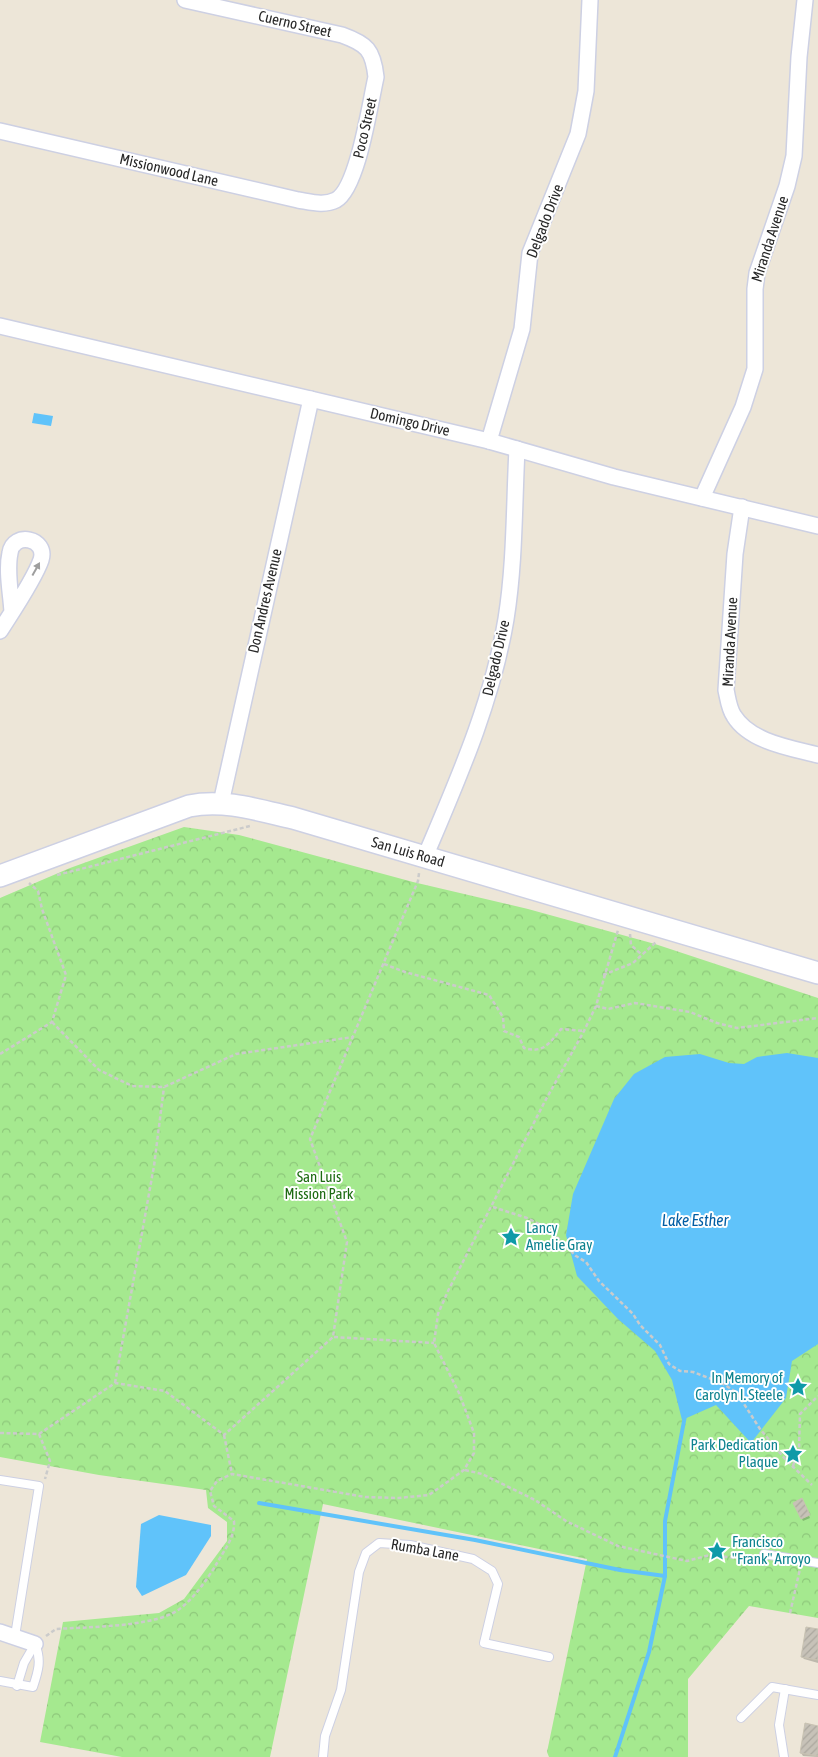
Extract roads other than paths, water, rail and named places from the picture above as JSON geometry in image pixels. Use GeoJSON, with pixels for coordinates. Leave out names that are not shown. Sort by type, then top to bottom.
{"type":"FeatureCollection","features":[{"type":"Feature","properties":{"kind":"street","name":"Cuerno Street"},"geometry":{"type":"LineString","coordinates":[[184,0],[342,35],[365,45],[371,53]]}},
{"type":"Feature","properties":{"kind":"street","name":"Delgado Drive"},"geometry":{"type":"LineString","coordinates":[[489,441],[520,336],[530,253],[578,134],[586,91],[590,0]]}},
{"type":"Feature","properties":{"kind":"street","name":"Miranda Avenue"},"geometry":{"type":"LineString","coordinates":[[702,498],[743,408],[755,370],[755,288],[757,273],[787,186],[794,156],[798,111],[799,57],[805,0]]}},
{"type":"Feature","properties":{"kind":"street","name":"Poco Street"},"geometry":{"type":"LineString","coordinates":[[338,199],[352,182],[376,78],[375,62],[371,53]]}},
{"type":"Feature","properties":{"kind":"street","name":"Missionwood Lane"},"geometry":{"type":"LineString","coordinates":[[0,131],[298,200],[320,204],[338,199]]}},
{"type":"Feature","properties":{"kind":"street","name":"Domingo Drive"},"geometry":{"type":"LineString","coordinates":[[0,326],[489,441],[614,477],[818,526]]}},
{"type":"Feature","properties":{"kind":"street","name":"Don Andres Avenue"},"geometry":{"type":"LineString","coordinates":[[221,803],[311,398]]}},
{"type":"Feature","properties":{"kind":"street","name":"Delgado Drive"},"geometry":{"type":"LineString","coordinates":[[420,862],[470,750],[498,660],[511,574],[517,449]]}},
{"type":"Feature","properties":{"kind":"street","name":"Miranda Avenue"},"geometry":{"type":"LineString","coordinates":[[742,508],[735,554],[726,690],[734,716],[743,726],[758,735],[818,755]]}},
{"type":"Feature","properties":{"kind":"street"},"geometry":{"type":"LineString","coordinates":[[0,630],[12,612]]}},
{"type":"Feature","properties":{"kind":"street","name":"San Luis Road"},"geometry":{"type":"LineString","coordinates":[[10,879],[189,806],[221,803],[292,818],[420,862],[818,973]]}},
{"type":"Feature","properties":{"kind":"street"},"geometry":{"type":"LineString","coordinates":[[7,1634],[35,1644]]}},
{"type":"Feature","properties":{"kind":"lane"},"geometry":{"type":"LineString","coordinates":[[0,1480],[39,1486],[7,1634]]}},
{"type":"Feature","properties":{"kind":"lane","name":"Rumba Lane"},"geometry":{"type":"LineString","coordinates":[[322,1757],[325,1736],[341,1690],[359,1572],[366,1553],[379,1543],[410,1545],[473,1559],[492,1570],[498,1584],[484,1643],[548,1657]]}},
{"type":"Feature","properties":{"kind":"lane"},"geometry":{"type":"LineString","coordinates":[[764,1554],[818,1563]]}},
{"type":"Feature","properties":{"kind":"lane"},"geometry":{"type":"LineString","coordinates":[[0,1681],[17,1686],[32,1687],[38,1674],[40,1656],[35,1644]]}},
{"type":"Feature","properties":{"kind":"lane"},"geometry":{"type":"LineString","coordinates":[[17,1686],[24,1663],[35,1644]]}},
{"type":"Feature","properties":{"kind":"lane"},"geometry":{"type":"LineString","coordinates":[[741,1718],[772,1686],[818,1695]]}},
{"type":"Feature","properties":{"kind":"lane"},"geometry":{"type":"LineString","coordinates":[[784,1757],[779,1725],[785,1689]]}},
{"type":"Feature","properties":{"kind":"water"},"geometry":{"type":"Polygon","coordinates":[[[34,413],[53,416],[51,426],[32,423],[34,413]]]}},
{"type":"Feature","properties":{"kind":"water","name":"Lake Esther"},"geometry":{"type":"Polygon","coordinates":[[[787,1053],[818,1058],[818,1344],[792,1361],[786,1398],[751,1443],[716,1405],[682,1420],[672,1380],[655,1351],[618,1319],[577,1276],[566,1235],[573,1194],[614,1099],[634,1074],[665,1057],[700,1054],[729,1063],[744,1064],[757,1057],[787,1053]]]}},
{"type":"Feature","properties":{"kind":"water"},"geometry":{"type":"Polygon","coordinates":[[[159,1515],[211,1525],[211,1536],[186,1575],[142,1596],[136,1587],[141,1524],[159,1515]]]}},
{"type":"Feature","properties":{"kind":"waterway"},"geometry":{"type":"LineString","coordinates":[[615,1757],[649,1652],[665,1576],[665,1521],[685,1416]]}},
{"type":"Feature","properties":{"kind":"waterway"},"geometry":{"type":"LineString","coordinates":[[259,1503],[475,1540],[620,1570],[665,1576]]}},
{"type":"Feature","properties":{"kind":"place","name":"Lancy Amelie Gray"},"geometry":{"type":"Point","coordinates":[511,1237]}},
{"type":"Feature","properties":{"kind":"place","name":"In Memory of Carolyn I. Steele"},"geometry":{"type":"Point","coordinates":[798,1387]}},
{"type":"Feature","properties":{"kind":"place","name":"Park Dedication Plaque"},"geometry":{"type":"Point","coordinates":[793,1454]}},
{"type":"Feature","properties":{"kind":"place","name":"Francisco \"Frank\" Arroyo"},"geometry":{"type":"Point","coordinates":[717,1551]}},
{"type":"Feature","properties":{"kind":"park label","name":"San Luis Mission Park"},"geometry":{"type":"Point","coordinates":[319,1186]}}]}
